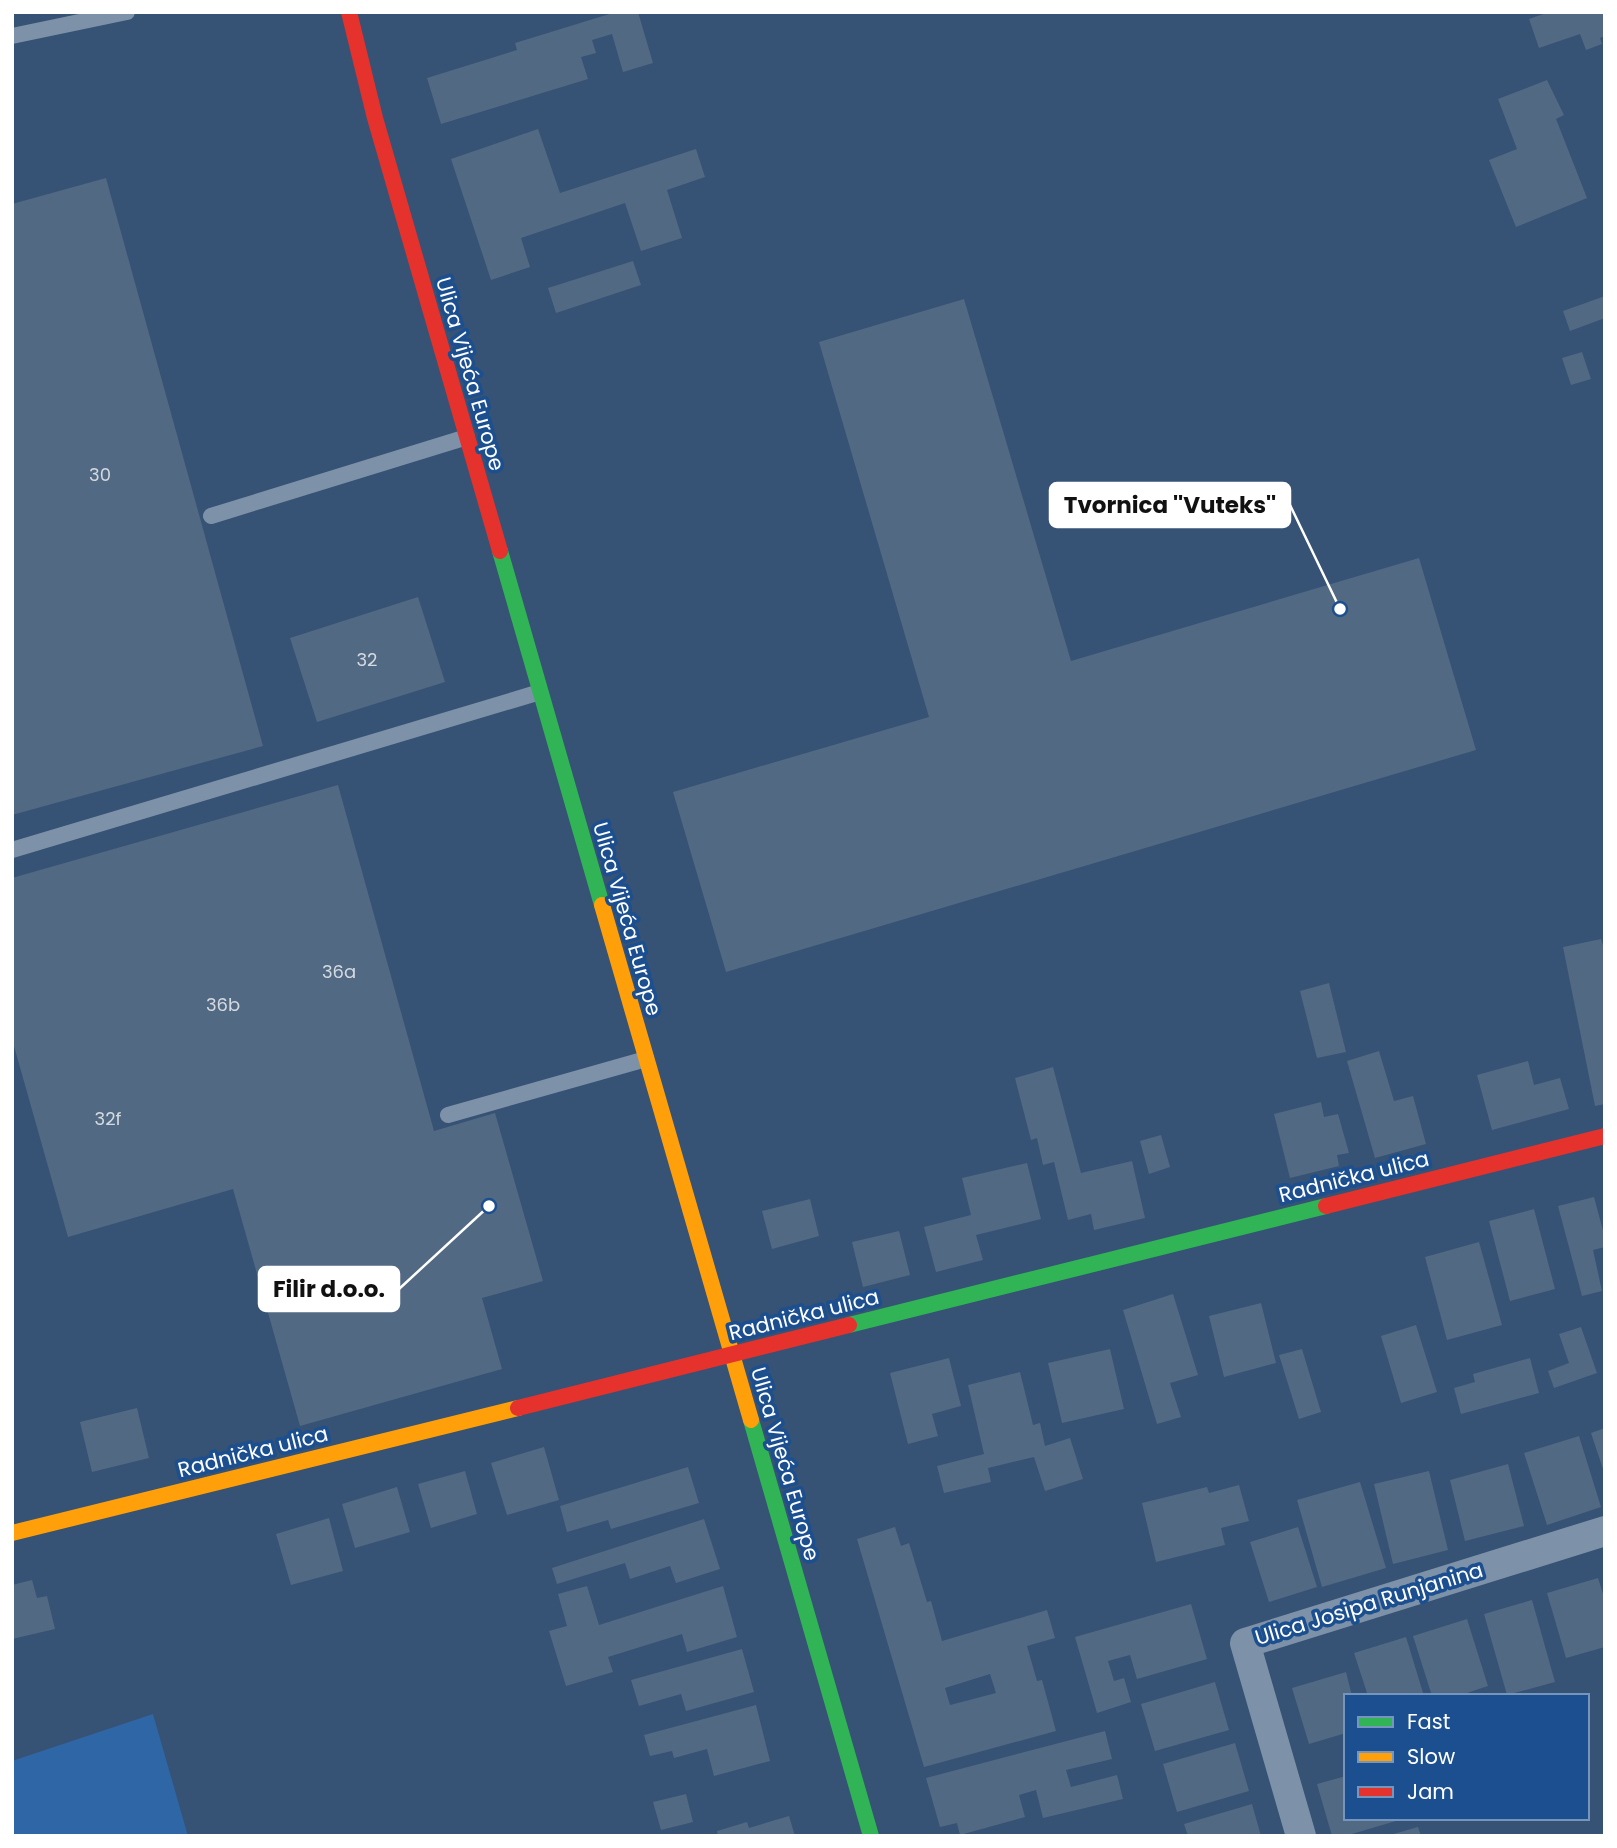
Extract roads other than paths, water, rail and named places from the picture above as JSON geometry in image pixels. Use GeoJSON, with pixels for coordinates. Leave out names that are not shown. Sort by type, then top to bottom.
{"type":"FeatureCollection","features":[{"type":"Feature","properties":{"kind":"street","name":"Ulica Vijeća Europe"},"geometry":{"type":"LineString","coordinates":[[349,12],[375,118],[871,1836]]}},
{"type":"Feature","properties":{"kind":"street","name":"Radnička ulica"},"geometry":{"type":"LineString","coordinates":[[12,1533],[1605,1136]]}},
{"type":"Feature","properties":{"kind":"street","name":"Ulica Josipa Runjanina"},"geometry":{"type":"LineString","coordinates":[[1301,1836],[1245,1643],[1605,1531]]}},
{"type":"Feature","properties":{"kind":"lane"},"geometry":{"type":"LineString","coordinates":[[12,36],[127,12]]}},
{"type":"Feature","properties":{"kind":"lane"},"geometry":{"type":"LineString","coordinates":[[211,516],[467,437]]}},
{"type":"Feature","properties":{"kind":"lane"},"geometry":{"type":"LineString","coordinates":[[12,850],[540,692]]}},
{"type":"Feature","properties":{"kind":"lane"},"geometry":{"type":"LineString","coordinates":[[448,1115],[646,1059]]}},
{"type":"Feature","properties":{"kind":"place","name":"Tvornica ''Vuteks''"},"geometry":{"type":"Point","coordinates":[1340,609]}},
{"type":"Feature","properties":{"kind":"place","name":"Filir d.o.o."},"geometry":{"type":"Point","coordinates":[489,1206]}}]}
